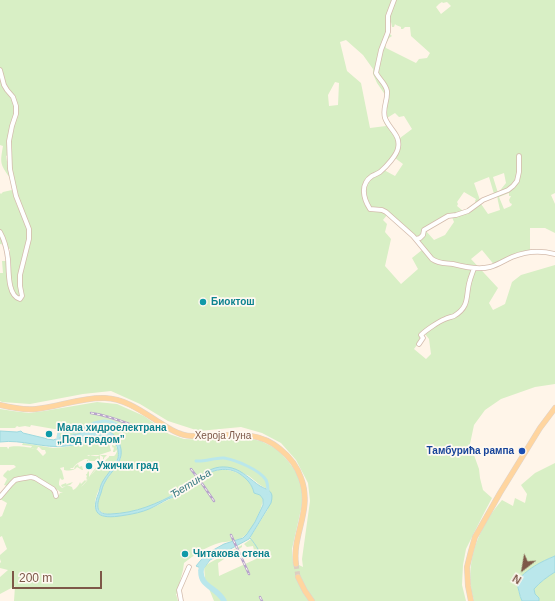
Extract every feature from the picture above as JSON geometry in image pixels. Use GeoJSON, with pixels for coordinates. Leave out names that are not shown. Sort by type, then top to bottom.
{"type":"FeatureCollection","features":[{"type":"Feature","properties":{"kind":"main road","name":"Хероја Луна"},"geometry":{"type":"LineString","coordinates":[[0,405],[19,409],[33,409],[86,399],[110,398],[133,406],[164,426],[181,434],[202,436],[239,434],[257,436],[266,440],[279,448],[292,461],[299,471],[304,486],[304,511],[296,549],[296,564]]}},
{"type":"Feature","properties":{"kind":"main road"},"geometry":{"type":"LineString","coordinates":[[471,601],[468,586],[467,567],[470,551],[475,537],[500,493],[541,427],[555,408]]}},
{"type":"Feature","properties":{"kind":"main road"},"geometry":{"type":"LineString","coordinates":[[298,577],[312,601]]}},
{"type":"Feature","properties":{"kind":"street"},"geometry":{"type":"LineString","coordinates":[[394,0],[388,16],[388,32],[381,50],[376,72],[387,90],[384,113],[388,124],[398,138],[399,142],[397,151],[388,163],[380,172],[371,177],[364,185],[363,192],[367,204],[370,208],[386,212],[413,236],[436,262],[474,268],[488,268],[526,252],[538,251],[555,254]]}},
{"type":"Feature","properties":{"kind":"street"},"geometry":{"type":"LineString","coordinates":[[0,70],[4,85],[13,97],[16,106],[9,142],[10,169],[16,196],[29,229],[29,239],[20,275],[22,296],[20,299],[16,297],[10,285],[8,257],[0,232]]}},
{"type":"Feature","properties":{"kind":"street"},"geometry":{"type":"LineString","coordinates":[[416,239],[423,235],[424,230],[448,216],[468,211],[483,200],[513,186],[517,181],[519,172],[519,156]]}},
{"type":"Feature","properties":{"kind":"street"},"geometry":{"type":"LineString","coordinates":[[419,344],[423,338],[421,335],[425,331],[445,319],[454,316],[463,308],[467,299],[470,280],[474,268]]}},
{"type":"Feature","properties":{"kind":"street"},"geometry":{"type":"LineString","coordinates":[[0,497],[15,480],[31,477],[38,479],[53,489],[56,492],[56,496]]}},
{"type":"Feature","properties":{"kind":"street"},"geometry":{"type":"LineString","coordinates":[[181,601],[179,590],[189,567]]}},
{"type":"Feature","properties":{"kind":"green space"},"geometry":{"type":"Polygon","coordinates":[[[0,0],[555,0],[555,193],[551,195],[555,204],[555,233],[545,228],[530,228],[530,250],[496,267],[482,250],[471,259],[498,288],[489,303],[493,310],[505,304],[512,282],[521,275],[555,265],[555,384],[535,387],[501,399],[485,410],[474,425],[470,444],[479,469],[483,490],[492,498],[466,549],[463,565],[462,585],[466,601],[214,601],[205,579],[204,566],[242,545],[242,547],[218,563],[219,576],[256,559],[253,546],[247,547],[244,544],[251,539],[251,536],[268,509],[269,490],[249,476],[231,468],[219,468],[198,477],[183,490],[150,506],[125,513],[103,513],[98,508],[97,503],[104,483],[121,458],[121,449],[118,441],[114,435],[104,429],[88,429],[78,434],[59,437],[59,432],[74,433],[85,427],[104,422],[115,424],[122,428],[123,426],[113,421],[104,420],[94,422],[73,431],[59,431],[59,429],[31,425],[30,427],[17,426],[15,428],[0,428],[0,409],[29,413],[97,402],[117,404],[144,416],[169,434],[184,439],[206,440],[233,437],[261,441],[277,449],[297,473],[302,489],[302,505],[292,549],[293,562],[303,567],[302,559],[310,501],[308,483],[296,460],[281,443],[262,433],[241,427],[199,431],[168,421],[140,404],[111,391],[83,394],[30,404],[0,401],[0,273],[3,273],[2,261],[10,261],[10,249],[7,248],[6,245],[0,244],[0,193],[1,194],[12,190],[27,228],[8,155],[6,156],[10,178],[2,163],[1,156],[3,146],[0,145],[0,0]],[[442,2],[436,7],[441,14],[451,6],[447,2],[442,2]],[[391,22],[387,31],[392,36],[385,44],[386,48],[416,63],[419,59],[427,58],[430,53],[411,36],[410,27],[401,29],[401,27],[395,24],[394,27],[392,27],[391,22]],[[346,40],[340,42],[347,71],[361,83],[370,128],[386,126],[383,116],[386,96],[377,83],[373,74],[373,69],[363,55],[346,40]],[[335,82],[328,95],[329,106],[338,105],[339,83],[335,82]],[[395,113],[387,118],[392,129],[400,138],[412,129],[404,116],[399,117],[395,113]],[[395,158],[384,170],[395,176],[403,164],[395,158]],[[504,173],[493,177],[498,193],[506,183],[504,173]],[[489,177],[474,183],[480,200],[479,201],[488,214],[500,210],[497,195],[494,194],[489,177]],[[464,192],[457,202],[457,206],[463,211],[468,210],[476,203],[476,199],[464,192]],[[509,193],[499,197],[504,209],[512,204],[509,200],[511,196],[509,196],[509,193]],[[387,215],[383,220],[387,224],[385,232],[391,239],[385,266],[401,284],[418,269],[412,258],[422,250],[412,236],[387,215]],[[449,217],[426,231],[434,240],[445,235],[454,222],[452,217],[449,217]],[[425,334],[414,349],[426,359],[431,354],[429,339],[425,334]]]}},
{"type":"Feature","properties":{"kind":"green space"},"geometry":{"type":"Polygon","coordinates":[[[97,438],[101,438],[103,440],[101,447],[107,446],[106,443],[108,440],[111,451],[99,455],[90,455],[97,456],[100,455],[107,455],[104,458],[104,461],[90,477],[109,456],[116,454],[117,451],[116,450],[113,452],[114,447],[113,448],[112,446],[115,446],[115,443],[118,451],[118,457],[99,490],[95,503],[96,511],[104,516],[126,515],[151,508],[184,492],[210,472],[220,470],[232,471],[244,477],[249,481],[254,493],[260,495],[263,499],[259,514],[250,530],[243,537],[238,540],[210,546],[184,563],[178,589],[180,592],[176,594],[178,601],[14,601],[15,586],[0,594],[0,577],[8,570],[0,568],[0,555],[7,549],[2,536],[0,537],[0,517],[2,516],[7,503],[0,499],[16,481],[31,477],[53,490],[55,497],[63,492],[60,492],[32,476],[17,479],[8,486],[4,485],[7,479],[3,476],[4,474],[8,470],[9,471],[16,467],[14,465],[0,465],[0,447],[7,447],[8,449],[9,447],[15,446],[31,448],[32,446],[22,445],[23,443],[53,448],[66,447],[83,442],[88,443],[97,438]],[[39,447],[35,449],[38,450],[43,456],[46,453],[45,450],[42,450],[39,447]],[[100,455],[100,460],[98,461],[98,458],[95,461],[88,460],[88,466],[87,460],[89,459],[85,459],[73,468],[70,468],[74,469],[70,471],[64,470],[64,467],[60,468],[64,479],[62,480],[60,478],[59,485],[62,488],[66,486],[62,487],[61,485],[66,483],[72,487],[73,490],[80,482],[81,484],[85,480],[86,481],[86,474],[88,471],[89,477],[103,460],[103,457],[100,455]]]}},
{"type":"Feature","properties":{"kind":"green space"},"geometry":{"type":"Polygon","coordinates":[[[555,463],[555,556],[534,566],[516,582],[522,601],[474,601],[471,588],[471,563],[482,529],[502,500],[513,506],[515,498],[525,503],[527,494],[521,485],[535,473],[555,463]]]}},
{"type":"Feature","properties":{"kind":"green space"},"geometry":{"type":"Polygon","coordinates":[[[78,464],[79,467],[82,466],[83,470],[82,470],[77,467],[74,469],[78,464]]]}},
{"type":"Feature","properties":{"kind":"green space"},"geometry":{"type":"Polygon","coordinates":[[[555,572],[555,601],[539,601],[539,598],[535,595],[534,589],[555,572]]]}},
{"type":"Feature","properties":{"kind":"water","name":"Ђетиња"},"geometry":{"type":"Polygon","coordinates":[[[93,428],[99,428],[113,434],[118,441],[121,450],[119,462],[107,479],[98,501],[98,508],[101,513],[110,514],[129,512],[146,507],[186,488],[209,470],[223,467],[240,471],[260,486],[269,490],[272,496],[271,503],[249,539],[210,560],[203,569],[196,566],[206,554],[224,544],[243,538],[247,534],[255,522],[263,505],[263,499],[260,495],[254,493],[249,482],[240,474],[225,469],[210,472],[187,490],[149,509],[129,515],[111,517],[100,515],[95,507],[102,483],[118,458],[117,446],[111,439],[105,436],[98,436],[76,444],[58,447],[8,441],[0,442],[0,431],[21,431],[23,433],[47,439],[58,440],[60,437],[78,434],[93,428]]]}},
{"type":"Feature","properties":{"kind":"water"},"geometry":{"type":"Polygon","coordinates":[[[555,556],[555,572],[534,589],[539,601],[522,601],[516,582],[534,566],[555,556]]]}},
{"type":"Feature","properties":{"kind":"waterway"},"geometry":{"type":"LineString","coordinates":[[59,431],[75,432],[94,423],[104,421],[112,422],[123,427]]}},
{"type":"Feature","properties":{"kind":"waterway"},"geometry":{"type":"LineString","coordinates":[[57,443],[59,432]]}},
{"type":"Feature","properties":{"kind":"waterway"},"geometry":{"type":"LineString","coordinates":[[196,461],[224,458],[241,463],[263,476],[267,483],[268,493]]}},
{"type":"Feature","properties":{"kind":"waterway"},"geometry":{"type":"LineString","coordinates":[[250,538],[255,544],[261,556],[260,558]]}},
{"type":"Feature","properties":{"kind":"waterway","name":"Ђетиња"},"geometry":{"type":"LineString","coordinates":[[205,562],[202,566],[201,576],[206,584],[221,596],[224,601]]}},
{"type":"Feature","properties":{"kind":"tunnel"},"geometry":{"type":"LineString","coordinates":[[296,564],[298,577]]}},
{"type":"Feature","properties":{"kind":"railway"},"geometry":{"type":"LineString","coordinates":[[91,413],[110,417],[129,424]]}},
{"type":"Feature","properties":{"kind":"railway"},"geometry":{"type":"LineString","coordinates":[[191,469],[214,501]]}},
{"type":"Feature","properties":{"kind":"railway"},"geometry":{"type":"LineString","coordinates":[[231,535],[249,574]]}},
{"type":"Feature","properties":{"kind":"railway"},"geometry":{"type":"LineString","coordinates":[[260,597],[262,601]]}},
{"type":"Feature","properties":{"kind":"place","name":"Биоктош"},"geometry":{"type":"Point","coordinates":[203,302]}},
{"type":"Feature","properties":{"kind":"place","name":"Мала хидроелектрана „Под градом”"},"geometry":{"type":"Point","coordinates":[49,434]}},
{"type":"Feature","properties":{"kind":"place","name":"Тамбурића рампа"},"geometry":{"type":"Point","coordinates":[522,451]}},
{"type":"Feature","properties":{"kind":"place","name":"Ужички град"},"geometry":{"type":"Point","coordinates":[89,466]}},
{"type":"Feature","properties":{"kind":"place","name":"Читакова стена"},"geometry":{"type":"Point","coordinates":[185,554]}}]}
